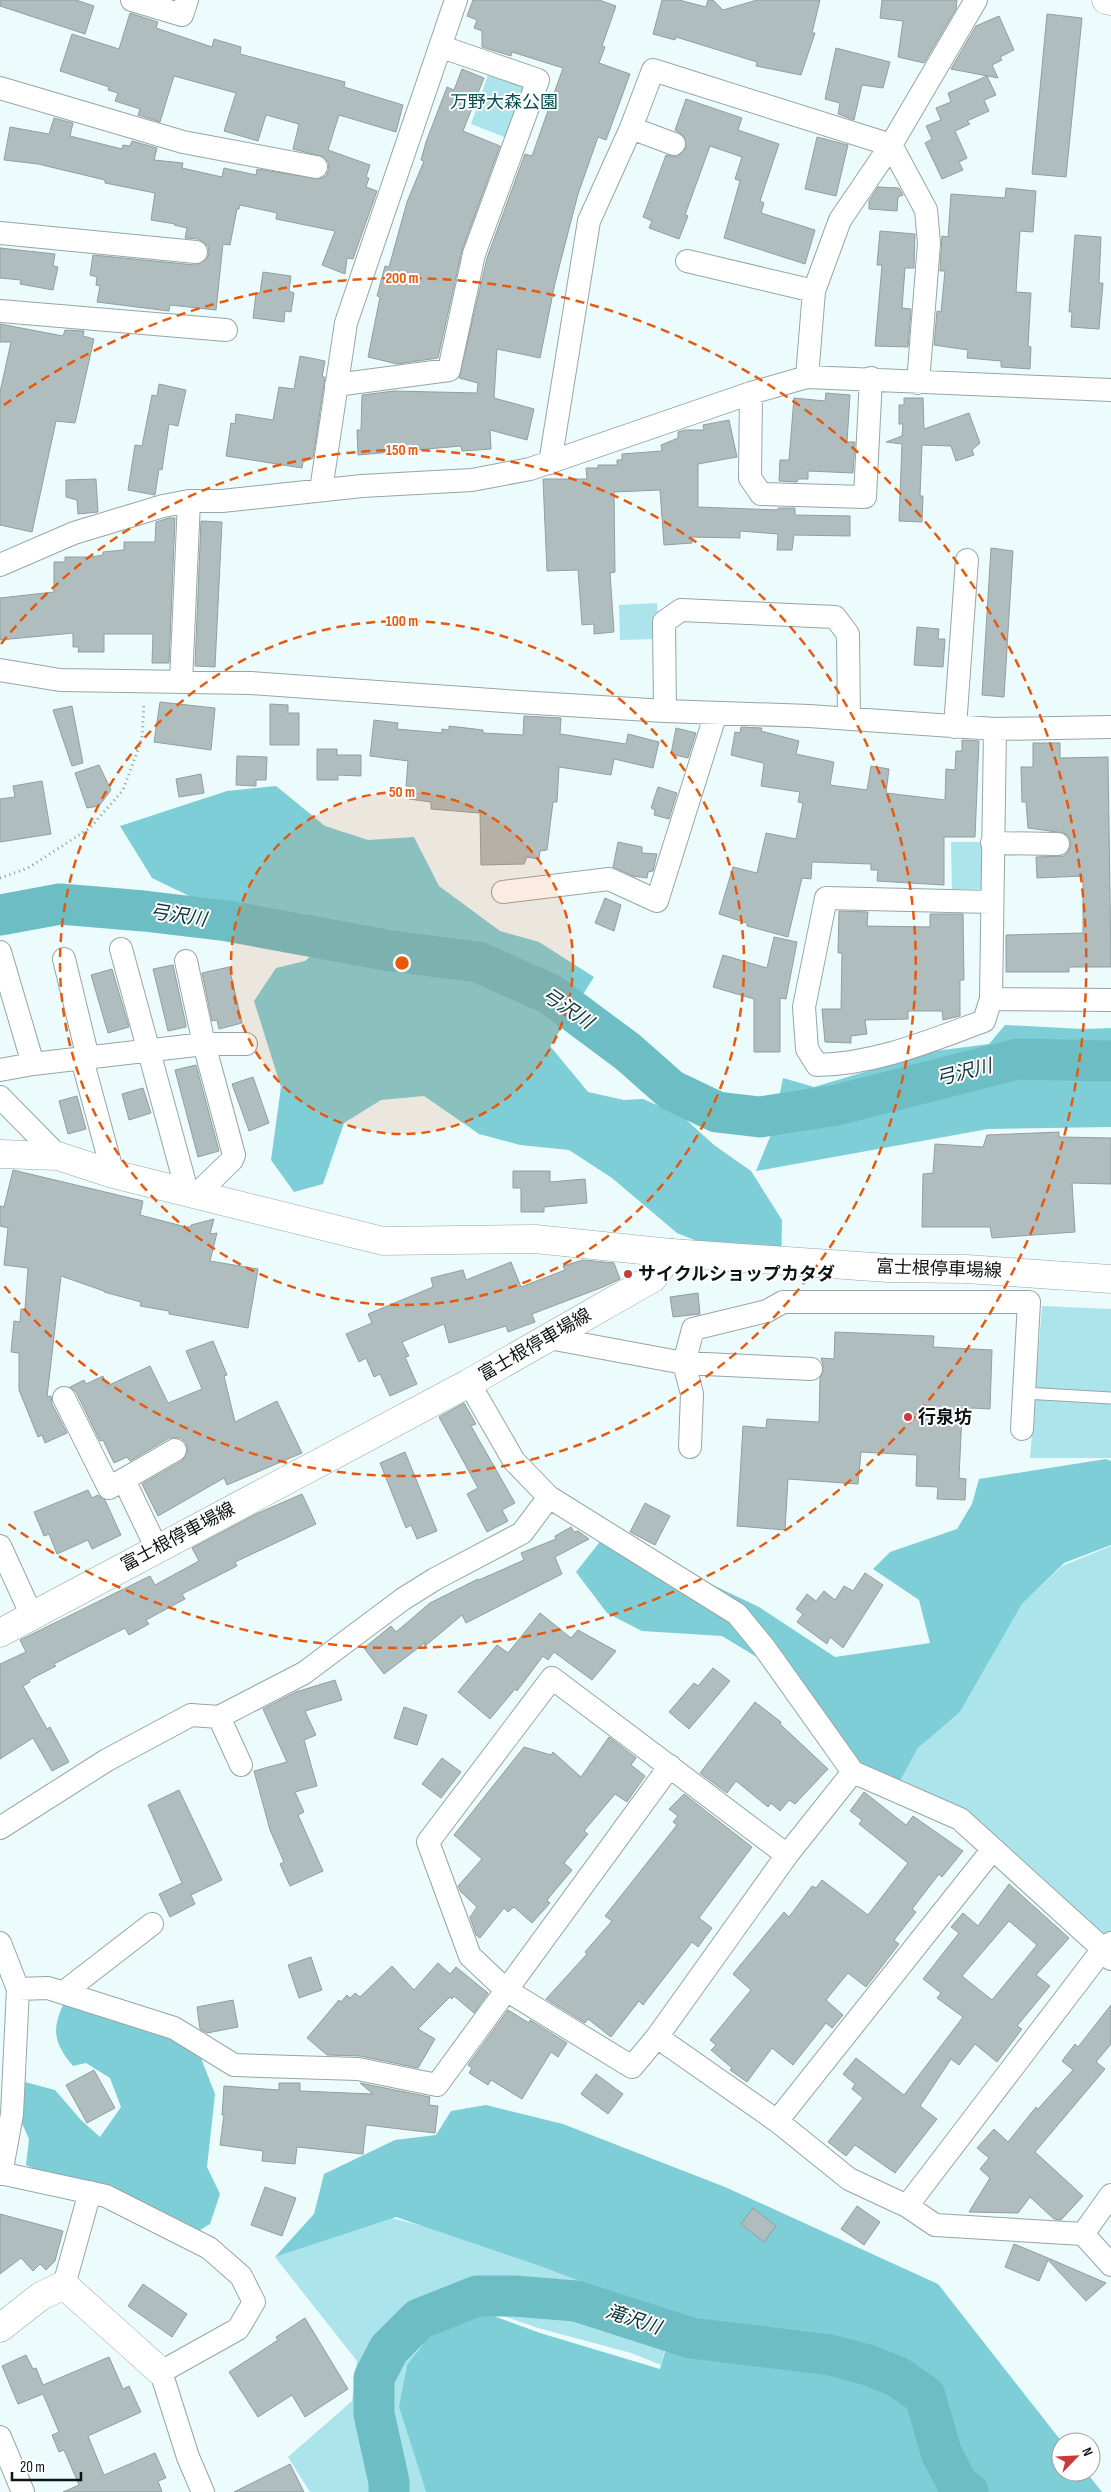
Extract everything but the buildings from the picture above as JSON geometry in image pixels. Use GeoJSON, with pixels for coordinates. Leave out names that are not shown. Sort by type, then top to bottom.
{"type":"FeatureCollection","features":[{"type":"Feature","properties":{"kind":"main road"},"geometry":{"type":"LineString","coordinates":[[1106,0],[1111,1]]}},
{"type":"Feature","properties":{"kind":"main road"},"geometry":{"type":"LineString","coordinates":[[0,1154],[58,1156],[112,1174],[192,1192],[383,1241],[535,1240],[671,1253]]}},
{"type":"Feature","properties":{"kind":"main road","name":"富士根停車場線"},"geometry":{"type":"LineString","coordinates":[[0,1633],[469,1383],[653,1278],[671,1253],[888,1268],[966,1269],[1111,1279]]}},
{"type":"Feature","properties":{"kind":"main road"},"geometry":{"type":"LineString","coordinates":[[0,2328],[41,2296],[64,2285],[161,2372]]}},
{"type":"Feature","properties":{"kind":"street"},"geometry":{"type":"LineString","coordinates":[[132,0],[182,15],[187,0]]}},
{"type":"Feature","properties":{"kind":"street"},"geometry":{"type":"LineString","coordinates":[[321,490],[346,324],[442,47],[456,0]]}},
{"type":"Feature","properties":{"kind":"street"},"geometry":{"type":"LineString","coordinates":[[806,377],[814,291],[840,220],[891,145],[976,0]]}},
{"type":"Feature","properties":{"kind":"street"},"geometry":{"type":"LineString","coordinates":[[336,385],[449,370],[474,254],[538,80],[442,47]]}},
{"type":"Feature","properties":{"kind":"street"},"geometry":{"type":"LineString","coordinates":[[550,463],[590,221],[631,128],[653,70],[891,145],[926,210],[929,243],[918,383]]}},
{"type":"Feature","properties":{"kind":"street"},"geometry":{"type":"LineString","coordinates":[[0,88],[183,142],[316,167]]}},
{"type":"Feature","properties":{"kind":"street"},"geometry":{"type":"LineString","coordinates":[[631,128],[674,144]]}},
{"type":"Feature","properties":{"kind":"street"},"geometry":{"type":"LineString","coordinates":[[0,233],[196,252]]}},
{"type":"Feature","properties":{"kind":"street"},"geometry":{"type":"LineString","coordinates":[[687,261],[814,291]]}},
{"type":"Feature","properties":{"kind":"street"},"geometry":{"type":"LineString","coordinates":[[0,310],[226,330]]}},
{"type":"Feature","properties":{"kind":"street"},"geometry":{"type":"LineString","coordinates":[[0,565],[74,532],[163,506],[189,501],[222,501],[321,490],[472,480],[550,463],[751,393],[806,377],[871,378],[918,383],[1111,390]]}},
{"type":"Feature","properties":{"kind":"street"},"geometry":{"type":"LineString","coordinates":[[751,393],[750,478],[761,494],[865,497],[871,378]]}},
{"type":"Feature","properties":{"kind":"street"},"geometry":{"type":"LineString","coordinates":[[181,682],[189,501]]}},
{"type":"Feature","properties":{"kind":"street"},"geometry":{"type":"LineString","coordinates":[[955,727],[967,560]]}},
{"type":"Feature","properties":{"kind":"street"},"geometry":{"type":"LineString","coordinates":[[665,711],[664,622],[680,610],[690,610],[835,617],[848,634],[849,719]]}},
{"type":"Feature","properties":{"kind":"street"},"geometry":{"type":"LineString","coordinates":[[0,670],[60,680],[250,683],[665,711],[849,719],[955,727],[995,729],[1111,727]]}},
{"type":"Feature","properties":{"kind":"street"},"geometry":{"type":"LineString","coordinates":[[502,892],[609,879],[657,902],[716,713]]}},
{"type":"Feature","properties":{"kind":"street"},"geometry":{"type":"LineString","coordinates":[[992,902],[826,898],[804,1007],[807,1049],[817,1065],[861,1062],[900,1051],[984,1021],[990,999],[992,902],[992,843],[995,729]]}},
{"type":"Feature","properties":{"kind":"street"},"geometry":{"type":"LineString","coordinates":[[992,843],[1058,844]]}},
{"type":"Feature","properties":{"kind":"street"},"geometry":{"type":"LineString","coordinates":[[121,949],[148,1051],[192,1192],[232,1160],[234,1155],[204,1044],[186,962]]}},
{"type":"Feature","properties":{"kind":"street"},"geometry":{"type":"LineString","coordinates":[[0,952],[33,1064]]}},
{"type":"Feature","properties":{"kind":"street"},"geometry":{"type":"LineString","coordinates":[[64,959],[112,1174]]}},
{"type":"Feature","properties":{"kind":"street"},"geometry":{"type":"LineString","coordinates":[[990,999],[1111,1000]]}},
{"type":"Feature","properties":{"kind":"street"},"geometry":{"type":"LineString","coordinates":[[0,1070],[33,1064],[204,1044],[246,1044]]}},
{"type":"Feature","properties":{"kind":"street"},"geometry":{"type":"LineString","coordinates":[[0,1096],[58,1156]]}},
{"type":"Feature","properties":{"kind":"street"},"geometry":{"type":"LineString","coordinates":[[690,1447],[692,1394],[684,1363],[693,1329],[767,1311],[783,1302],[1029,1302],[1022,1429]]}},
{"type":"Feature","properties":{"kind":"street"},"geometry":{"type":"LineString","coordinates":[[548,1338],[684,1363],[811,1369]]}},
{"type":"Feature","properties":{"kind":"street"},"geometry":{"type":"LineString","coordinates":[[469,1383],[514,1461],[549,1497],[737,1614],[764,1647],[853,1772],[960,1819],[1108,1950],[907,2206]]}},
{"type":"Feature","properties":{"kind":"street"},"geometry":{"type":"LineString","coordinates":[[64,1398],[109,1488],[175,1450]]}},
{"type":"Feature","properties":{"kind":"street"},"geometry":{"type":"LineString","coordinates":[[124,1480],[157,1548]]}},
{"type":"Feature","properties":{"kind":"street"},"geometry":{"type":"LineString","coordinates":[[0,1828],[107,1760],[191,1716],[218,1717],[304,1673],[403,1599],[435,1579],[522,1533],[549,1497]]}},
{"type":"Feature","properties":{"kind":"street"},"geometry":{"type":"LineString","coordinates":[[0,1546],[32,1616]]}},
{"type":"Feature","properties":{"kind":"street"},"geometry":{"type":"LineString","coordinates":[[788,1854],[552,1678],[428,1842],[470,1956],[506,1990],[632,2067],[657,2037],[788,1854],[853,1772]]}},
{"type":"Feature","properties":{"kind":"street"},"geometry":{"type":"LineString","coordinates":[[218,1717],[241,1765]]}},
{"type":"Feature","properties":{"kind":"street"},"geometry":{"type":"LineString","coordinates":[[18,1989],[48,1988],[64,1992],[174,2028],[234,2065],[358,2069],[437,2085],[670,1766]]}},
{"type":"Feature","properties":{"kind":"street"},"geometry":{"type":"LineString","coordinates":[[777,2121],[993,1849]]}},
{"type":"Feature","properties":{"kind":"street"},"geometry":{"type":"LineString","coordinates":[[64,1992],[152,1924]]}},
{"type":"Feature","properties":{"kind":"street"},"geometry":{"type":"LineString","coordinates":[[0,1943],[18,1989],[12,2114],[0,2174],[106,2196],[209,2248],[241,2276],[254,2302],[238,2329],[161,2372],[188,2457],[203,2492]]}},
{"type":"Feature","properties":{"kind":"street"},"geometry":{"type":"LineString","coordinates":[[657,2037],[777,2121],[849,2179],[907,2206],[935,2226],[1083,2234],[1111,2265]]}},
{"type":"Feature","properties":{"kind":"street"},"geometry":{"type":"LineString","coordinates":[[64,2285],[90,2192]]}},
{"type":"Feature","properties":{"kind":"street"},"geometry":{"type":"LineString","coordinates":[[1083,2234],[1111,2196]]}},
{"type":"Feature","properties":{"kind":"street"},"geometry":{"type":"LineString","coordinates":[[0,2437],[23,2492]]}},
{"type":"Feature","properties":{"kind":"lane"},"geometry":{"type":"LineString","coordinates":[[1024,1393],[1111,1398]]}},
{"type":"Feature","properties":{"kind":"path"},"geometry":{"type":"LineString","coordinates":[[0,878],[28,868],[90,828],[124,790],[142,739],[146,682]]}},
{"type":"Feature","properties":{"kind":"green space","name":"万野大森公園"},"geometry":{"type":"Polygon","coordinates":[[[492,63],[538,80],[517,142],[471,124],[492,63]]]}},
{"type":"Feature","properties":{"kind":"green space"},"geometry":{"type":"Polygon","coordinates":[[[657,603],[659,639],[620,640],[619,605],[657,603]]]}},
{"type":"Feature","properties":{"kind":"green space"},"geometry":{"type":"Polygon","coordinates":[[[951,842],[983,842],[984,889],[952,889],[951,842]]]}},
{"type":"Feature","properties":{"kind":"green space"},"geometry":{"type":"Polygon","coordinates":[[[1042,1306],[1111,1309],[1111,1458],[1030,1458],[1042,1306]]]}},
{"type":"Feature","properties":{"kind":"green space"},"geometry":{"type":"Polygon","coordinates":[[[1111,1546],[1111,1937],[1104,1943],[993,1849],[895,1790],[918,1748],[960,1712],[1022,1604],[1062,1566],[1111,1546]]]}},
{"type":"Feature","properties":{"kind":"green space"},"geometry":{"type":"Polygon","coordinates":[[[391,2218],[472,2238],[673,2316],[661,2365],[631,2353],[538,2328],[484,2309],[431,2328],[406,2369],[400,2410],[426,2492],[310,2492],[288,2457],[352,2401],[357,2361],[275,2257],[391,2218]]]}},
{"type":"Feature","properties":{"kind":"shaded area"},"geometry":{"type":"Polygon","coordinates":[[[276,786],[325,826],[368,840],[414,837],[439,886],[500,931],[539,942],[594,977],[550,1046],[588,1092],[624,1100],[643,1099],[682,1116],[714,1145],[751,1171],[782,1220],[781,1275],[677,1233],[612,1178],[569,1150],[520,1145],[479,1134],[424,1096],[381,1100],[344,1123],[323,1184],[294,1192],[271,1160],[281,1087],[254,1001],[276,968],[305,961],[348,923],[249,925],[152,878],[120,826],[227,791],[276,786]]]}},
{"type":"Feature","properties":{"kind":"shaded area"},"geometry":{"type":"Polygon","coordinates":[[[1005,1025],[1083,1029],[1111,1028],[1111,1127],[988,1129],[756,1171],[772,1132],[783,1078],[814,1087],[935,1051],[989,1044],[1005,1025]]]}},
{"type":"Feature","properties":{"kind":"shaded area"},"geometry":{"type":"Polygon","coordinates":[[[1106,1459],[1111,1461],[1111,1545],[1064,1563],[1022,1604],[960,1712],[918,1748],[895,1790],[858,1760],[786,1675],[722,1636],[642,1631],[607,1613],[576,1572],[606,1534],[759,1607],[835,1657],[930,1643],[919,1600],[873,1569],[890,1552],[957,1529],[972,1504],[979,1479],[1106,1459]]]}},
{"type":"Feature","properties":{"kind":"shaded area"},"geometry":{"type":"Polygon","coordinates":[[[64,2003],[100,2012],[197,2048],[215,2094],[207,2167],[220,2194],[210,2224],[190,2236],[56,2180],[26,2165],[29,2139],[17,2112],[10,2088],[25,2082],[55,2090],[81,2120],[100,2137],[121,2107],[110,2078],[86,2063],[73,2066],[58,2043],[56,2036],[57,2021],[64,2003]]]}},
{"type":"Feature","properties":{"kind":"shaded area"},"geometry":{"type":"Polygon","coordinates":[[[486,2105],[563,2124],[725,2187],[938,2284],[1054,2432],[1051,2432],[1051,2482],[1094,2482],[1102,2492],[426,2492],[399,2407],[407,2365],[435,2328],[480,2311],[540,2333],[660,2369],[675,2317],[543,2267],[396,2217],[275,2257],[314,2214],[324,2174],[395,2140],[436,2135],[451,2111],[486,2105]]]}},
{"type":"Feature","properties":{"kind":"waterway","name":"弓沢川"},"geometry":{"type":"LineString","coordinates":[[0,915],[60,904],[144,911],[228,921],[391,951],[478,962],[550,994],[628,1052],[671,1090],[717,1112],[760,1117],[837,1105],[1017,1059],[1111,1061]]}},
{"type":"Feature","properties":{"kind":"waterway","name":"滝沢川"},"geometry":{"type":"LineString","coordinates":[[389,2492],[389,2482],[374,2414],[374,2378],[389,2349],[419,2319],[477,2296],[514,2296],[576,2301],[691,2338],[830,2355],[868,2365],[898,2377],[925,2396],[941,2452],[958,2485],[968,2492]]}},
{"type":"Feature","properties":{"kind":"place","name":"サイクルショップカタダ"},"geometry":{"type":"Point","coordinates":[628,1274]}},
{"type":"Feature","properties":{"kind":"place","name":"行泉坊"},"geometry":{"type":"Point","coordinates":[908,1417]}}]}
